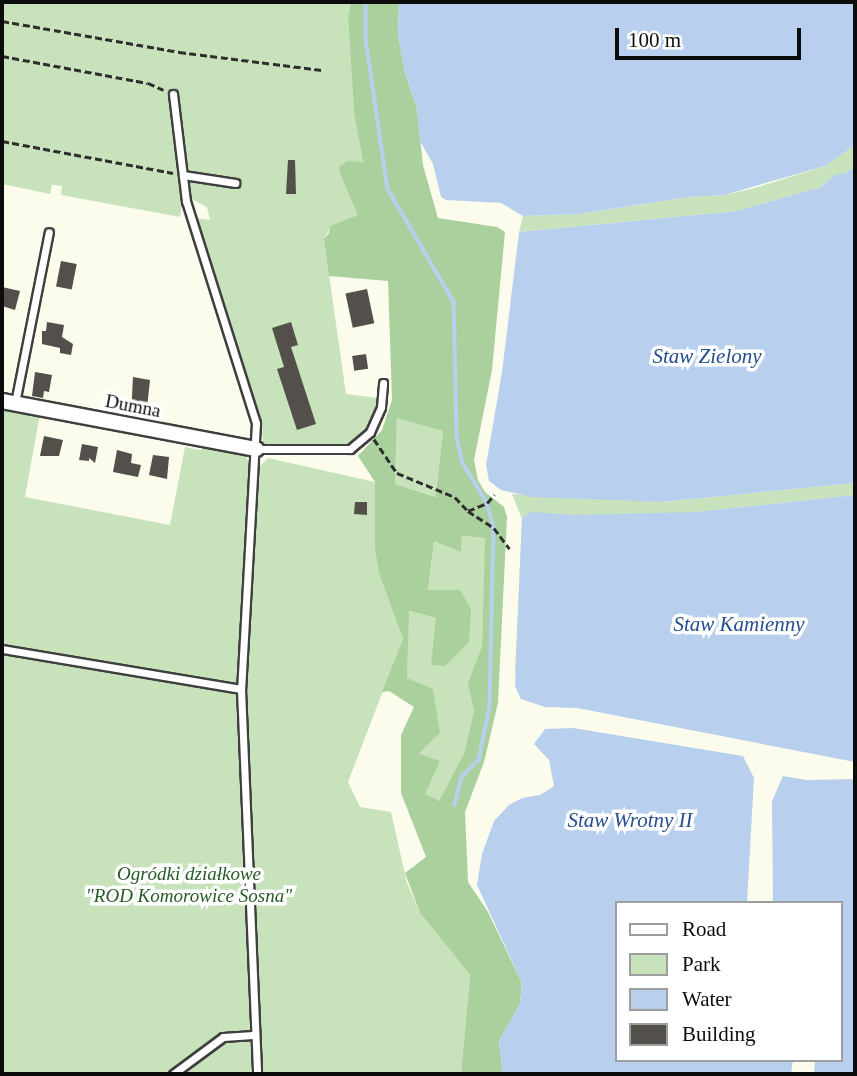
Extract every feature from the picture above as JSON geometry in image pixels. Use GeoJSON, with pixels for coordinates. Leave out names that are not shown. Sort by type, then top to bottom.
{"type":"FeatureCollection","features":[{"type":"Feature","properties":{"kind":"street","name":"Dumna"},"geometry":{"type":"LineString","coordinates":[[9,402],[257,449]]}},
{"type":"Feature","properties":{"kind":"lane"},"geometry":{"type":"LineString","coordinates":[[173,94],[191,220],[256,423],[257,449],[241,689],[253,1035],[257,1074]]}},
{"type":"Feature","properties":{"kind":"lane"},"geometry":{"type":"LineString","coordinates":[[183,175],[235,183]]}},
{"type":"Feature","properties":{"kind":"lane"},"geometry":{"type":"LineString","coordinates":[[9,402],[49,232]]}},
{"type":"Feature","properties":{"kind":"lane"},"geometry":{"type":"LineString","coordinates":[[257,449],[350,449],[370,432],[381,407],[383,383]]}},
{"type":"Feature","properties":{"kind":"lane"},"geometry":{"type":"LineString","coordinates":[[2,649],[241,689]]}},
{"type":"Feature","properties":{"kind":"lane"},"geometry":{"type":"LineString","coordinates":[[173,1074],[223,1037],[253,1035]]}},
{"type":"Feature","properties":{"kind":"path"},"geometry":{"type":"LineString","coordinates":[[2,21],[179,52],[322,70]]}},
{"type":"Feature","properties":{"kind":"path"},"geometry":{"type":"LineString","coordinates":[[2,56],[148,83],[173,94]]}},
{"type":"Feature","properties":{"kind":"path"},"geometry":{"type":"LineString","coordinates":[[2,141],[183,175]]}},
{"type":"Feature","properties":{"kind":"path"},"geometry":{"type":"LineString","coordinates":[[370,432],[397,473],[455,497],[468,511],[494,528],[510,549]]}},
{"type":"Feature","properties":{"kind":"path"},"geometry":{"type":"LineString","coordinates":[[468,511],[487,503],[494,495]]}},
{"type":"Feature","properties":{"kind":"green space"},"geometry":{"type":"Polygon","coordinates":[[[2,2],[351,2],[348,16],[354,112],[363,163],[339,170],[359,215],[331,226],[324,239],[346,394],[378,398],[379,404],[368,431],[348,445],[263,444],[262,422],[196,218],[210,220],[207,207],[193,200],[182,202],[180,217],[61,195],[62,186],[52,185],[50,194],[2,184],[2,2]]]}},
{"type":"Feature","properties":{"kind":"green space"},"geometry":{"type":"Polygon","coordinates":[[[351,2],[399,2],[398,35],[405,72],[417,109],[423,165],[438,218],[497,227],[505,232],[492,370],[474,460],[478,480],[485,492],[504,507],[507,517],[498,703],[484,762],[465,812],[468,882],[488,912],[522,983],[520,1004],[499,1041],[503,1074],[461,1074],[470,975],[420,913],[405,873],[426,857],[401,793],[401,735],[414,707],[389,691],[382,692],[403,639],[379,574],[375,550],[375,482],[358,456],[382,430],[392,400],[388,281],[329,276],[324,239],[330,226],[358,215],[339,171],[340,166],[348,161],[363,162],[354,113],[348,16],[351,2]],[[397,418],[395,484],[436,497],[443,431],[397,418]],[[462,536],[461,552],[434,541],[428,590],[460,590],[471,609],[469,642],[445,666],[431,665],[436,618],[409,611],[407,678],[433,689],[440,733],[419,754],[440,761],[425,794],[439,801],[464,753],[474,711],[468,683],[482,646],[485,538],[462,536]]]}},
{"type":"Feature","properties":{"kind":"green space"},"geometry":{"type":"Polygon","coordinates":[[[855,145],[855,167],[845,174],[834,175],[821,187],[737,211],[519,232],[523,216],[579,214],[689,197],[724,195],[755,188],[825,166],[855,145]]]}},
{"type":"Feature","properties":{"kind":"green space","name":"Ogródki działkowe \"ROD Komorowice Sosna\""},"geometry":{"type":"Polygon","coordinates":[[[4,408],[40,414],[25,497],[170,525],[185,447],[200,450],[208,445],[244,453],[250,465],[259,467],[268,458],[375,482],[375,550],[379,574],[403,639],[348,782],[360,807],[391,812],[407,883],[420,913],[470,975],[461,1074],[2,1074],[4,408]]]}},
{"type":"Feature","properties":{"kind":"green space"},"geometry":{"type":"Polygon","coordinates":[[[397,417],[443,431],[437,497],[395,484],[397,417]]]}},
{"type":"Feature","properties":{"kind":"green space"},"geometry":{"type":"Polygon","coordinates":[[[855,483],[855,495],[715,510],[515,672],[522,519],[512,494],[661,502],[855,483]]]}},
{"type":"Feature","properties":{"kind":"green space"},"geometry":{"type":"Polygon","coordinates":[[[462,536],[486,538],[482,646],[469,683],[474,711],[464,753],[439,801],[425,795],[419,754],[440,733],[407,678],[408,611],[436,618],[469,642],[428,590],[434,541],[461,551],[462,536]]]}},
{"type":"Feature","properties":{"kind":"water"},"geometry":{"type":"Polygon","coordinates":[[[399,2],[855,2],[855,145],[825,166],[724,195],[689,197],[579,214],[523,216],[501,203],[446,200],[441,197],[433,164],[420,141],[417,109],[405,72],[398,35],[399,2]]]}},
{"type":"Feature","properties":{"kind":"water","name":"Staw Zielony"},"geometry":{"type":"Polygon","coordinates":[[[855,167],[855,483],[661,502],[532,497],[501,490],[489,481],[486,465],[502,372],[519,232],[737,211],[821,187],[834,175],[855,167]]]}},
{"type":"Feature","properties":{"kind":"water","name":"Staw Kamienny"},"geometry":{"type":"Polygon","coordinates":[[[855,495],[855,762],[577,708],[545,707],[521,699],[515,686],[522,519],[530,512],[576,515],[695,512],[855,495]]]}},
{"type":"Feature","properties":{"kind":"water","name":"Staw Wrotny II"},"geometry":{"type":"Polygon","coordinates":[[[573,728],[743,756],[754,778],[747,901],[616,901],[616,1062],[793,1062],[791,1074],[503,1074],[499,1041],[520,1004],[522,983],[477,885],[482,854],[494,821],[509,805],[522,798],[540,795],[554,786],[549,760],[534,744],[545,729],[573,728]]]}},
{"type":"Feature","properties":{"kind":"water"},"geometry":{"type":"Polygon","coordinates":[[[783,776],[807,780],[855,779],[855,1074],[814,1074],[815,1062],[843,1062],[843,901],[773,901],[772,801],[783,776]]]}},
{"type":"Feature","properties":{"kind":"building"},"geometry":{"type":"Polygon","coordinates":[[[288,160],[295,160],[296,194],[286,194],[288,160]]]}},
{"type":"Feature","properties":{"kind":"building"},"geometry":{"type":"Polygon","coordinates":[[[61,261],[77,264],[72,290],[56,287],[61,261]]]}},
{"type":"Feature","properties":{"kind":"building"},"geometry":{"type":"Polygon","coordinates":[[[2,287],[20,291],[15,310],[2,306],[2,287]]]}},
{"type":"Feature","properties":{"kind":"building"},"geometry":{"type":"Polygon","coordinates":[[[367,289],[374,323],[353,328],[345,294],[367,289]]]}},
{"type":"Feature","properties":{"kind":"building"},"geometry":{"type":"Polygon","coordinates":[[[47,322],[64,325],[62,337],[73,344],[71,355],[60,353],[60,348],[42,344],[42,331],[46,331],[47,322]]]}},
{"type":"Feature","properties":{"kind":"building"},"geometry":{"type":"Polygon","coordinates":[[[291,322],[298,345],[291,347],[316,424],[297,430],[277,369],[284,367],[272,328],[291,322]]]}},
{"type":"Feature","properties":{"kind":"building"},"geometry":{"type":"Polygon","coordinates":[[[366,354],[368,369],[354,371],[352,356],[366,354]]]}},
{"type":"Feature","properties":{"kind":"building"},"geometry":{"type":"Polygon","coordinates":[[[35,372],[52,375],[49,392],[44,391],[43,398],[32,396],[35,372]]]}},
{"type":"Feature","properties":{"kind":"building"},"geometry":{"type":"Polygon","coordinates":[[[133,377],[150,380],[146,417],[131,415],[133,377]]]}},
{"type":"Feature","properties":{"kind":"building"},"geometry":{"type":"Polygon","coordinates":[[[44,436],[63,440],[59,456],[40,456],[44,436]]]}},
{"type":"Feature","properties":{"kind":"building"},"geometry":{"type":"Polygon","coordinates":[[[82,444],[98,447],[95,463],[89,458],[89,461],[79,460],[82,444]]]}},
{"type":"Feature","properties":{"kind":"building"},"geometry":{"type":"Polygon","coordinates":[[[117,450],[132,454],[131,463],[141,465],[138,477],[113,472],[117,450]]]}},
{"type":"Feature","properties":{"kind":"building"},"geometry":{"type":"Polygon","coordinates":[[[153,455],[169,457],[167,479],[149,475],[153,455]]]}},
{"type":"Feature","properties":{"kind":"building"},"geometry":{"type":"Polygon","coordinates":[[[355,502],[367,502],[367,515],[354,514],[355,502]]]}},
{"type":"Feature","properties":{"kind":"waterway"},"geometry":{"type":"LineString","coordinates":[[366,2],[366,39],[388,189],[454,302],[457,438],[463,463],[487,503],[494,528],[490,707],[479,760],[462,777],[455,805]]}}]}
